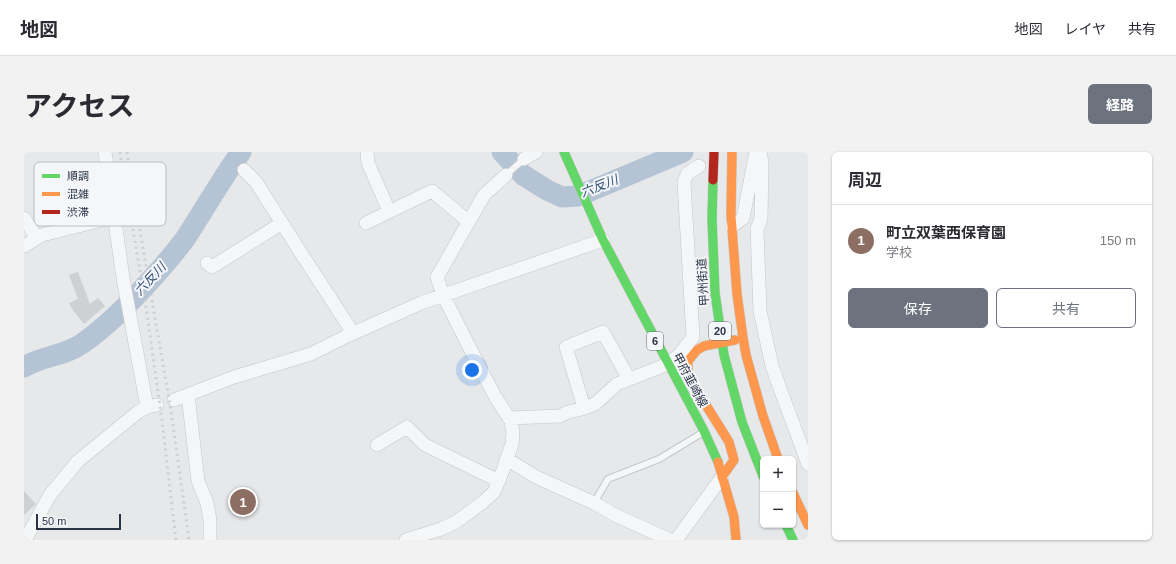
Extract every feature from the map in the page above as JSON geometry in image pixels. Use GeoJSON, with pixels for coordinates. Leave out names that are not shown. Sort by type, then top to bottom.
{"type":"FeatureCollection","features":[{"type":"Feature","properties":{"kind":"main road","name":"甲府韮崎線"},"geometry":{"type":"LineString","coordinates":[[564,152],[603,240],[716,456],[739,538]]}},
{"type":"Feature","properties":{"kind":"main road","name":"甲州街道"},"geometry":{"type":"LineString","coordinates":[[714,152],[712,219],[715,293],[722,342],[724,355],[742,422],[760,468]]}},
{"type":"Feature","properties":{"kind":"main road","name":"20"},"geometry":{"type":"LineString","coordinates":[[732,152],[732,226],[736,294],[746,355],[763,416],[777,456]]}},
{"type":"Feature","properties":{"kind":"main road"},"geometry":{"type":"LineString","coordinates":[[722,477],[734,460],[732,450],[729,442],[691,381],[688,371],[688,362],[697,350],[704,346],[743,338]]}},
{"type":"Feature","properties":{"kind":"main road"},"geometry":{"type":"LineString","coordinates":[[796,499],[808,525]]}},
{"type":"Feature","properties":{"kind":"main road"},"geometry":{"type":"LineString","coordinates":[[787,528],[793,540]]}},
{"type":"Feature","properties":{"kind":"street"},"geometry":{"type":"LineString","coordinates":[[105,152],[106,162]]}},
{"type":"Feature","properties":{"kind":"street"},"geometry":{"type":"LineString","coordinates":[[368,152],[368,163],[389,211]]}},
{"type":"Feature","properties":{"kind":"street"},"geometry":{"type":"LineString","coordinates":[[524,160],[536,152]]}},
{"type":"Feature","properties":{"kind":"street"},"geometry":{"type":"LineString","coordinates":[[732,226],[743,218],[756,152]]}},
{"type":"Feature","properties":{"kind":"street"},"geometry":{"type":"LineString","coordinates":[[760,152],[762,163],[761,219],[757,228],[760,311],[772,366],[808,464]]}},
{"type":"Feature","properties":{"kind":"street"},"geometry":{"type":"LineString","coordinates":[[509,418],[560,416],[595,404],[617,384],[668,364],[680,354],[693,338],[684,182],[688,174],[699,166]]}},
{"type":"Feature","properties":{"kind":"street"},"geometry":{"type":"LineString","coordinates":[[244,170],[256,182],[354,333]]}},
{"type":"Feature","properties":{"kind":"street"},"geometry":{"type":"LineString","coordinates":[[406,540],[441,529],[456,522],[483,502],[494,492],[512,444],[513,433],[511,421],[482,372],[443,295],[437,277],[484,195],[506,175]]}},
{"type":"Feature","properties":{"kind":"street"},"geometry":{"type":"LineString","coordinates":[[366,223],[432,191],[469,222]]}},
{"type":"Feature","properties":{"kind":"street"},"geometry":{"type":"LineString","coordinates":[[24,218],[37,238]]}},
{"type":"Feature","properties":{"kind":"street"},"geometry":{"type":"LineString","coordinates":[[207,263],[212,267],[282,223]]}},
{"type":"Feature","properties":{"kind":"street"},"geometry":{"type":"LineString","coordinates":[[24,246],[42,235],[76,226]]}},
{"type":"Feature","properties":{"kind":"street"},"geometry":{"type":"LineString","coordinates":[[25,540],[50,495],[78,461],[138,412],[152,406],[131,320],[115,226]]}},
{"type":"Feature","properties":{"kind":"street"},"geometry":{"type":"LineString","coordinates":[[174,400],[234,377],[311,354],[421,303],[603,240]]}},
{"type":"Feature","properties":{"kind":"street"},"geometry":{"type":"LineString","coordinates":[[584,408],[566,347],[603,332],[630,379]]}},
{"type":"Feature","properties":{"kind":"street"},"geometry":{"type":"LineString","coordinates":[[188,395],[198,481],[207,503],[210,520],[210,540]]}},
{"type":"Feature","properties":{"kind":"street"},"geometry":{"type":"LineString","coordinates":[[377,445],[407,428],[425,446],[498,481]]}},
{"type":"Feature","properties":{"kind":"street"},"geometry":{"type":"LineString","coordinates":[[507,459],[536,477],[670,540]]}},
{"type":"Feature","properties":{"kind":"street"},"geometry":{"type":"LineString","coordinates":[[676,540],[722,477]]}},
{"type":"Feature","properties":{"kind":"lane"},"geometry":{"type":"LineString","coordinates":[[506,175],[524,160]]}},
{"type":"Feature","properties":{"kind":"lane"},"geometry":{"type":"LineString","coordinates":[[594,503],[608,479],[659,459],[704,431]]}},
{"type":"Feature","properties":{"kind":"building"},"geometry":{"type":"Polygon","coordinates":[[[78,272],[90,304],[98,298],[105,306],[84,324],[69,303],[78,299],[69,275],[78,272]]]}},
{"type":"Feature","properties":{"kind":"building"},"geometry":{"type":"Polygon","coordinates":[[[24,491],[36,504],[24,515],[24,491]]]}},
{"type":"Feature","properties":{"kind":"waterway","name":"六反川"},"geometry":{"type":"LineString","coordinates":[[24,367],[38,360],[69,351],[83,343],[103,328],[121,311],[160,270],[185,239],[226,173],[241,152]]}},
{"type":"Feature","properties":{"kind":"waterway","name":"六反川"},"geometry":{"type":"LineString","coordinates":[[502,152],[523,175],[547,190],[562,197],[578,196],[683,152]]}},
{"type":"Feature","properties":{"kind":"railway"},"geometry":{"type":"LineString","coordinates":[[120,152],[122,162]]}},
{"type":"Feature","properties":{"kind":"railway"},"geometry":{"type":"LineString","coordinates":[[127,152],[129,162]]}},
{"type":"Feature","properties":{"kind":"railway"},"geometry":{"type":"LineString","coordinates":[[132,226],[161,413],[176,540]]}},
{"type":"Feature","properties":{"kind":"railway"},"geometry":{"type":"LineString","coordinates":[[139,226],[171,410],[189,540]]}},
{"type":"Feature","properties":{"kind":"traffic: fast"},"geometry":{"type":"LineString","coordinates":[[564,152],[603,240],[704,431],[718,462]]}},
{"type":"Feature","properties":{"kind":"traffic: fast"},"geometry":{"type":"LineString","coordinates":[[713,180],[712,219],[715,293],[724,355],[742,422],[760,468]]}},
{"type":"Feature","properties":{"kind":"traffic: fast"},"geometry":{"type":"LineString","coordinates":[[787,528],[793,540]]}},
{"type":"Feature","properties":{"kind":"traffic: slow"},"geometry":{"type":"LineString","coordinates":[[732,152],[731,215],[737,294],[743,338],[746,355],[763,416],[777,456]]}},
{"type":"Feature","properties":{"kind":"traffic: slow"},"geometry":{"type":"LineString","coordinates":[[722,477],[734,460],[729,442],[691,381],[688,371],[688,361],[697,350],[704,346],[735,340]]}},
{"type":"Feature","properties":{"kind":"traffic: slow"},"geometry":{"type":"LineString","coordinates":[[718,462],[734,517],[736,540]]}},
{"type":"Feature","properties":{"kind":"traffic: slow"},"geometry":{"type":"LineString","coordinates":[[796,499],[808,525]]}},
{"type":"Feature","properties":{"kind":"traffic: jam"},"geometry":{"type":"LineString","coordinates":[[713,180],[714,152]]}},
{"type":"Feature","properties":{"kind":"place","name":"町立双葉西保育園"},"geometry":{"type":"Point","coordinates":[243,502]}}]}
